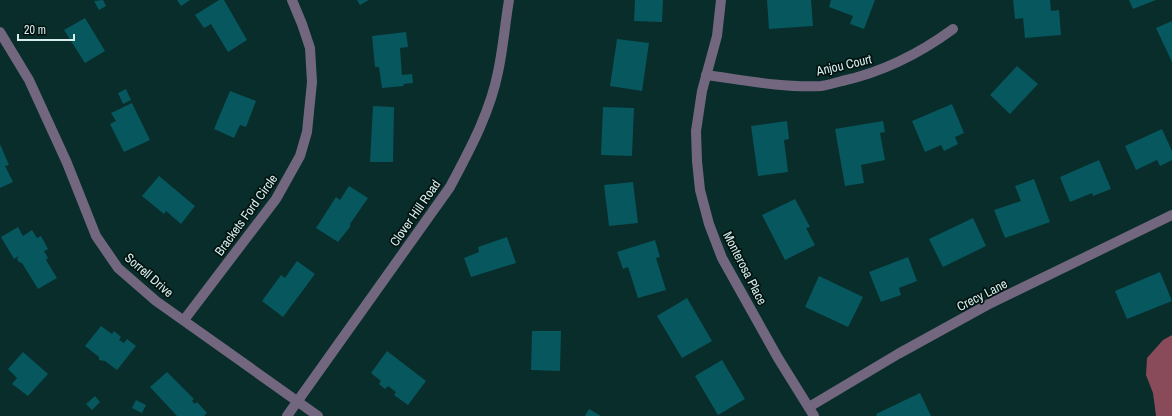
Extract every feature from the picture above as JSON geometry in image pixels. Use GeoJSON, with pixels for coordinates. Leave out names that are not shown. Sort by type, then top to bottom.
{"type":"FeatureCollection","features":[{"type":"Feature","properties":{"kind":"street","name":"Brackets Ford Circle"},"geometry":{"type":"LineString","coordinates":[[184,320],[276,199],[300,156],[307,132],[312,82],[310,48],[292,0]]}},
{"type":"Feature","properties":{"kind":"street","name":"Clover Hill Road"},"geometry":{"type":"LineString","coordinates":[[287,416],[450,187],[470,149],[490,102],[498,73],[508,0]]}},
{"type":"Feature","properties":{"kind":"street","name":"Monterosa Place"},"geometry":{"type":"LineString","coordinates":[[721,0],[717,36],[706,75],[696,131],[700,190],[709,224],[722,258],[778,358],[812,412]]}},
{"type":"Feature","properties":{"kind":"street","name":"Anjou Court"},"geometry":{"type":"LineString","coordinates":[[706,75],[758,83],[822,86],[862,77],[888,67],[913,55],[953,29]]}},
{"type":"Feature","properties":{"kind":"street","name":"Sorrell Drive"},"geometry":{"type":"LineString","coordinates":[[0,32],[29,80],[67,163],[96,236],[118,268],[156,301],[298,400],[318,416]]}},
{"type":"Feature","properties":{"kind":"street","name":"Crecy Lane"},"geometry":{"type":"LineString","coordinates":[[812,412],[898,354],[987,306],[1172,215]]}},
{"type":"Feature","properties":{"kind":"shaded area"},"geometry":{"type":"Polygon","coordinates":[[[1172,335],[1172,416],[1156,416],[1153,393],[1146,375],[1147,358],[1163,340],[1172,335]]]}},
{"type":"Feature","properties":{"kind":"building"},"geometry":{"type":"Polygon","coordinates":[[[103,0],[106,6],[99,10],[94,1],[103,0]]]}},
{"type":"Feature","properties":{"kind":"building"},"geometry":{"type":"Polygon","coordinates":[[[177,0],[190,0],[181,6],[177,0]]]}},
{"type":"Feature","properties":{"kind":"building"},"geometry":{"type":"Polygon","coordinates":[[[219,0],[224,0],[247,40],[228,52],[211,24],[204,28],[195,15],[219,0]]]}},
{"type":"Feature","properties":{"kind":"building"},"geometry":{"type":"Polygon","coordinates":[[[357,0],[369,0],[360,5],[357,0]]]}},
{"type":"Feature","properties":{"kind":"building"},"geometry":{"type":"Polygon","coordinates":[[[635,0],[663,0],[662,22],[634,21],[635,0]]]}},
{"type":"Feature","properties":{"kind":"building"},"geometry":{"type":"Polygon","coordinates":[[[767,0],[811,0],[813,26],[769,29],[767,0]]]}},
{"type":"Feature","properties":{"kind":"building"},"geometry":{"type":"Polygon","coordinates":[[[831,0],[875,0],[864,29],[850,24],[853,16],[829,7],[831,0]]]}},
{"type":"Feature","properties":{"kind":"building"},"geometry":{"type":"Polygon","coordinates":[[[1013,0],[1050,0],[1051,11],[1059,10],[1061,35],[1025,38],[1023,18],[1015,19],[1013,0]]]}},
{"type":"Feature","properties":{"kind":"building"},"geometry":{"type":"Polygon","coordinates":[[[1129,0],[1156,0],[1133,9],[1129,0]]]}},
{"type":"Feature","properties":{"kind":"building"},"geometry":{"type":"Polygon","coordinates":[[[85,18],[105,51],[85,63],[64,30],[85,18]]]}},
{"type":"Feature","properties":{"kind":"building"},"geometry":{"type":"Polygon","coordinates":[[[1172,21],[1172,62],[1156,28],[1172,21]]]}},
{"type":"Feature","properties":{"kind":"building"},"geometry":{"type":"Polygon","coordinates":[[[406,32],[408,47],[400,48],[402,75],[412,74],[413,83],[403,84],[404,86],[382,88],[379,67],[375,67],[372,36],[406,32]]]}},
{"type":"Feature","properties":{"kind":"building"},"geometry":{"type":"Polygon","coordinates":[[[617,39],[649,43],[642,91],[610,86],[617,39]]]}},
{"type":"Feature","properties":{"kind":"building"},"geometry":{"type":"Polygon","coordinates":[[[1017,66],[1038,84],[1010,114],[990,95],[1017,66]]]}},
{"type":"Feature","properties":{"kind":"building"},"geometry":{"type":"Polygon","coordinates":[[[126,89],[131,100],[123,104],[118,93],[126,89]]]}},
{"type":"Feature","properties":{"kind":"building"},"geometry":{"type":"Polygon","coordinates":[[[230,91],[256,101],[246,127],[240,125],[234,138],[214,129],[230,91]]]}},
{"type":"Feature","properties":{"kind":"building"},"geometry":{"type":"Polygon","coordinates":[[[132,103],[150,140],[124,152],[110,124],[116,121],[111,113],[132,103]]]}},
{"type":"Feature","properties":{"kind":"building"},"geometry":{"type":"Polygon","coordinates":[[[952,104],[964,133],[955,137],[958,144],[944,151],[941,145],[925,152],[912,121],[952,104]]]}},
{"type":"Feature","properties":{"kind":"building"},"geometry":{"type":"Polygon","coordinates":[[[373,106],[394,107],[393,162],[370,162],[373,106]]]}},
{"type":"Feature","properties":{"kind":"building"},"geometry":{"type":"Polygon","coordinates":[[[603,107],[634,108],[632,156],[601,155],[603,107]]]}},
{"type":"Feature","properties":{"kind":"building"},"geometry":{"type":"Polygon","coordinates":[[[787,121],[789,139],[784,140],[788,172],[758,176],[751,126],[787,121]]]}},
{"type":"Feature","properties":{"kind":"building"},"geometry":{"type":"Polygon","coordinates":[[[883,121],[885,132],[880,133],[885,160],[861,165],[864,183],[845,186],[835,129],[883,121]]]}},
{"type":"Feature","properties":{"kind":"building"},"geometry":{"type":"Polygon","coordinates":[[[1162,129],[1172,151],[1172,160],[1160,166],[1157,160],[1136,170],[1125,146],[1162,129]]]}},
{"type":"Feature","properties":{"kind":"building"},"geometry":{"type":"Polygon","coordinates":[[[0,144],[9,165],[5,166],[13,182],[0,188],[0,144]]]}},
{"type":"Feature","properties":{"kind":"building"},"geometry":{"type":"Polygon","coordinates":[[[1099,160],[1111,189],[1093,196],[1092,193],[1070,202],[1060,177],[1099,160]]]}},
{"type":"Feature","properties":{"kind":"building"},"geometry":{"type":"Polygon","coordinates":[[[159,176],[195,206],[181,224],[166,211],[164,214],[142,196],[159,176]]]}},
{"type":"Feature","properties":{"kind":"building"},"geometry":{"type":"Polygon","coordinates":[[[1034,179],[1050,222],[1005,238],[994,210],[1021,201],[1015,186],[1034,179]]]}},
{"type":"Feature","properties":{"kind":"building"},"geometry":{"type":"Polygon","coordinates":[[[633,182],[638,223],[609,226],[604,185],[633,182]]]}},
{"type":"Feature","properties":{"kind":"building"},"geometry":{"type":"Polygon","coordinates":[[[349,186],[368,198],[350,224],[350,227],[338,242],[316,228],[336,197],[340,200],[349,186]]]}},
{"type":"Feature","properties":{"kind":"building"},"geometry":{"type":"Polygon","coordinates":[[[795,199],[810,227],[806,228],[815,245],[785,260],[762,215],[795,199]]]}},
{"type":"Feature","properties":{"kind":"building"},"geometry":{"type":"Polygon","coordinates":[[[973,218],[986,246],[943,267],[929,239],[973,218]]]}},
{"type":"Feature","properties":{"kind":"building"},"geometry":{"type":"Polygon","coordinates":[[[18,227],[23,236],[32,230],[37,238],[41,236],[48,249],[44,251],[48,258],[46,260],[57,278],[38,289],[22,263],[17,259],[19,256],[14,259],[1,237],[18,227]]]}},
{"type":"Feature","properties":{"kind":"building"},"geometry":{"type":"Polygon","coordinates":[[[507,237],[516,263],[471,277],[464,258],[479,252],[478,247],[507,237]]]}},
{"type":"Feature","properties":{"kind":"building"},"geometry":{"type":"Polygon","coordinates":[[[655,240],[660,257],[656,258],[666,290],[638,298],[628,267],[623,269],[617,252],[655,240]]]}},
{"type":"Feature","properties":{"kind":"building"},"geometry":{"type":"Polygon","coordinates":[[[908,257],[917,281],[899,288],[901,295],[881,302],[869,272],[908,257]]]}},
{"type":"Feature","properties":{"kind":"building"},"geometry":{"type":"Polygon","coordinates":[[[297,261],[315,274],[283,317],[262,301],[281,275],[285,278],[297,261]]]}},
{"type":"Feature","properties":{"kind":"building"},"geometry":{"type":"Polygon","coordinates":[[[1160,272],[1172,301],[1127,319],[1115,291],[1160,272]]]}},
{"type":"Feature","properties":{"kind":"building"},"geometry":{"type":"Polygon","coordinates":[[[819,276],[863,297],[848,327],[805,307],[819,276]]]}},
{"type":"Feature","properties":{"kind":"building"},"geometry":{"type":"Polygon","coordinates":[[[687,298],[712,341],[682,358],[657,316],[687,298]]]}},
{"type":"Feature","properties":{"kind":"building"},"geometry":{"type":"Polygon","coordinates":[[[101,326],[112,334],[114,331],[121,337],[119,340],[124,343],[127,339],[136,346],[117,370],[105,361],[99,360],[99,357],[85,346],[101,326]]]}},
{"type":"Feature","properties":{"kind":"building"},"geometry":{"type":"Polygon","coordinates":[[[532,331],[561,331],[560,371],[531,370],[532,331]]]}},
{"type":"Feature","properties":{"kind":"building"},"geometry":{"type":"Polygon","coordinates":[[[387,351],[426,381],[408,405],[394,395],[396,392],[388,386],[385,389],[379,384],[381,381],[371,373],[387,351]]]}},
{"type":"Feature","properties":{"kind":"building"},"geometry":{"type":"Polygon","coordinates":[[[23,352],[48,374],[28,396],[12,384],[17,378],[8,369],[23,352]]]}},
{"type":"Feature","properties":{"kind":"building"},"geometry":{"type":"Polygon","coordinates":[[[722,360],[745,399],[718,415],[695,376],[722,360]]]}},
{"type":"Feature","properties":{"kind":"building"},"geometry":{"type":"Polygon","coordinates":[[[167,372],[194,399],[192,401],[195,404],[197,402],[207,413],[204,416],[177,416],[150,387],[167,372]]]}},
{"type":"Feature","properties":{"kind":"building"},"geometry":{"type":"Polygon","coordinates":[[[920,393],[931,416],[877,416],[876,414],[920,393]]]}},
{"type":"Feature","properties":{"kind":"building"},"geometry":{"type":"Polygon","coordinates":[[[95,396],[100,402],[92,410],[86,404],[95,396]]]}},
{"type":"Feature","properties":{"kind":"building"},"geometry":{"type":"Polygon","coordinates":[[[136,400],[146,405],[142,413],[132,408],[136,400]]]}},
{"type":"Feature","properties":{"kind":"building"},"geometry":{"type":"Polygon","coordinates":[[[589,409],[601,416],[585,416],[589,409]]]}}]}
